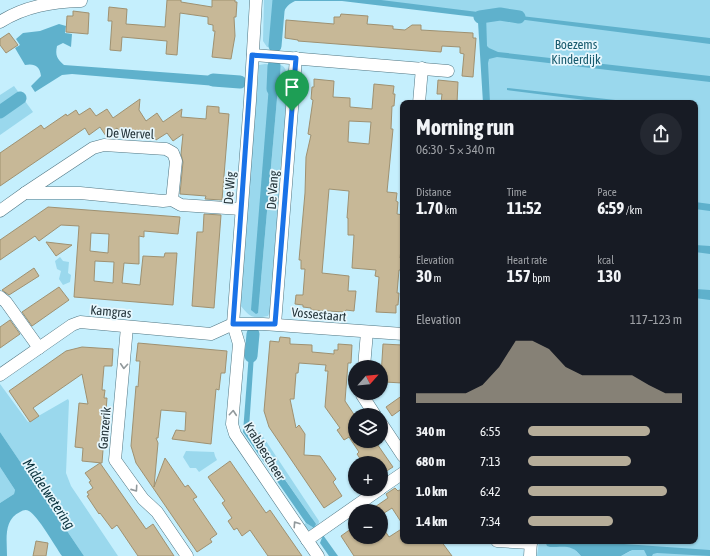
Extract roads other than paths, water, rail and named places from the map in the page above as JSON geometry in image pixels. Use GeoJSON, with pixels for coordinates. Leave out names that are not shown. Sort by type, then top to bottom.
{"type":"FeatureCollection","features":[{"type":"Feature","properties":{"kind":"street"},"geometry":{"type":"LineString","coordinates":[[0,22],[23,10],[45,4],[81,0]]}},
{"type":"Feature","properties":{"kind":"street","name":"De Wig"},"geometry":{"type":"LineString","coordinates":[[233,324],[256,0]]}},
{"type":"Feature","properties":{"kind":"street"},"geometry":{"type":"LineString","coordinates":[[252,55],[448,71]]}},
{"type":"Feature","properties":{"kind":"street","name":"De Vang"},"geometry":{"type":"LineString","coordinates":[[275,324],[296,58]]}},
{"type":"Feature","properties":{"kind":"street"},"geometry":{"type":"LineString","coordinates":[[419,100],[422,68]]}},
{"type":"Feature","properties":{"kind":"street","name":"De Wervel"},"geometry":{"type":"LineString","coordinates":[[0,211],[92,148],[104,144],[166,149],[173,153],[176,161],[172,200]]}},
{"type":"Feature","properties":{"kind":"street"},"geometry":{"type":"LineString","coordinates":[[25,193],[80,193],[164,201],[172,200],[181,205],[241,209]]}},
{"type":"Feature","properties":{"kind":"street"},"geometry":{"type":"LineString","coordinates":[[0,297],[6,302],[39,348]]}},
{"type":"Feature","properties":{"kind":"street","name":"Kamgras"},"geometry":{"type":"LineString","coordinates":[[0,375],[72,325],[80,322],[211,334],[233,324]]}},
{"type":"Feature","properties":{"kind":"street","name":"Vossestaart"},"geometry":{"type":"LineString","coordinates":[[233,324],[275,324],[400,334]]}},
{"type":"Feature","properties":{"kind":"street","name":"Krabbescheer"},"geometry":{"type":"LineString","coordinates":[[233,324],[239,344],[232,424],[235,434],[318,556]]}},
{"type":"Feature","properties":{"kind":"street","name":"Ganzerik"},"geometry":{"type":"LineString","coordinates":[[126,327],[115,460],[143,499],[157,512],[187,556]]}},
{"type":"Feature","properties":{"kind":"street"},"geometry":{"type":"LineString","coordinates":[[365,360],[368,332]]}},
{"type":"Feature","properties":{"kind":"street"},"geometry":{"type":"LineString","coordinates":[[388,434],[400,452]]}},
{"type":"Feature","properties":{"kind":"street"},"geometry":{"type":"LineString","coordinates":[[388,483],[400,475]]}},
{"type":"Feature","properties":{"kind":"street"},"geometry":{"type":"LineString","coordinates":[[307,540],[369,496]]}},
{"type":"Feature","properties":{"kind":"street"},"geometry":{"type":"LineString","coordinates":[[530,556],[531,544]]}},
{"type":"Feature","properties":{"kind":"waterway"},"geometry":{"type":"LineString","coordinates":[[275,46],[279,0]]}},
{"type":"Feature","properties":{"kind":"waterway"},"geometry":{"type":"LineString","coordinates":[[480,17],[500,14],[519,17]]}},
{"type":"Feature","properties":{"kind":"waterway"},"geometry":{"type":"LineString","coordinates":[[273,89],[274,66]]}},
{"type":"Feature","properties":{"kind":"waterway"},"geometry":{"type":"LineString","coordinates":[[213,80],[240,82]]}},
{"type":"Feature","properties":{"kind":"waterway"},"geometry":{"type":"LineString","coordinates":[[0,112],[20,98]]}},
{"type":"Feature","properties":{"kind":"waterway"},"geometry":{"type":"LineString","coordinates":[[251,356],[253,334]]}},
{"type":"Feature","properties":{"kind":"park label","name":"Boezems Kinderdijk"},"geometry":{"type":"Point","coordinates":[576,52]}},
{"type":"Feature","properties":{"kind":"water label","name":"Middelwetering"},"geometry":{"type":"Point","coordinates":[49,494]}}]}
